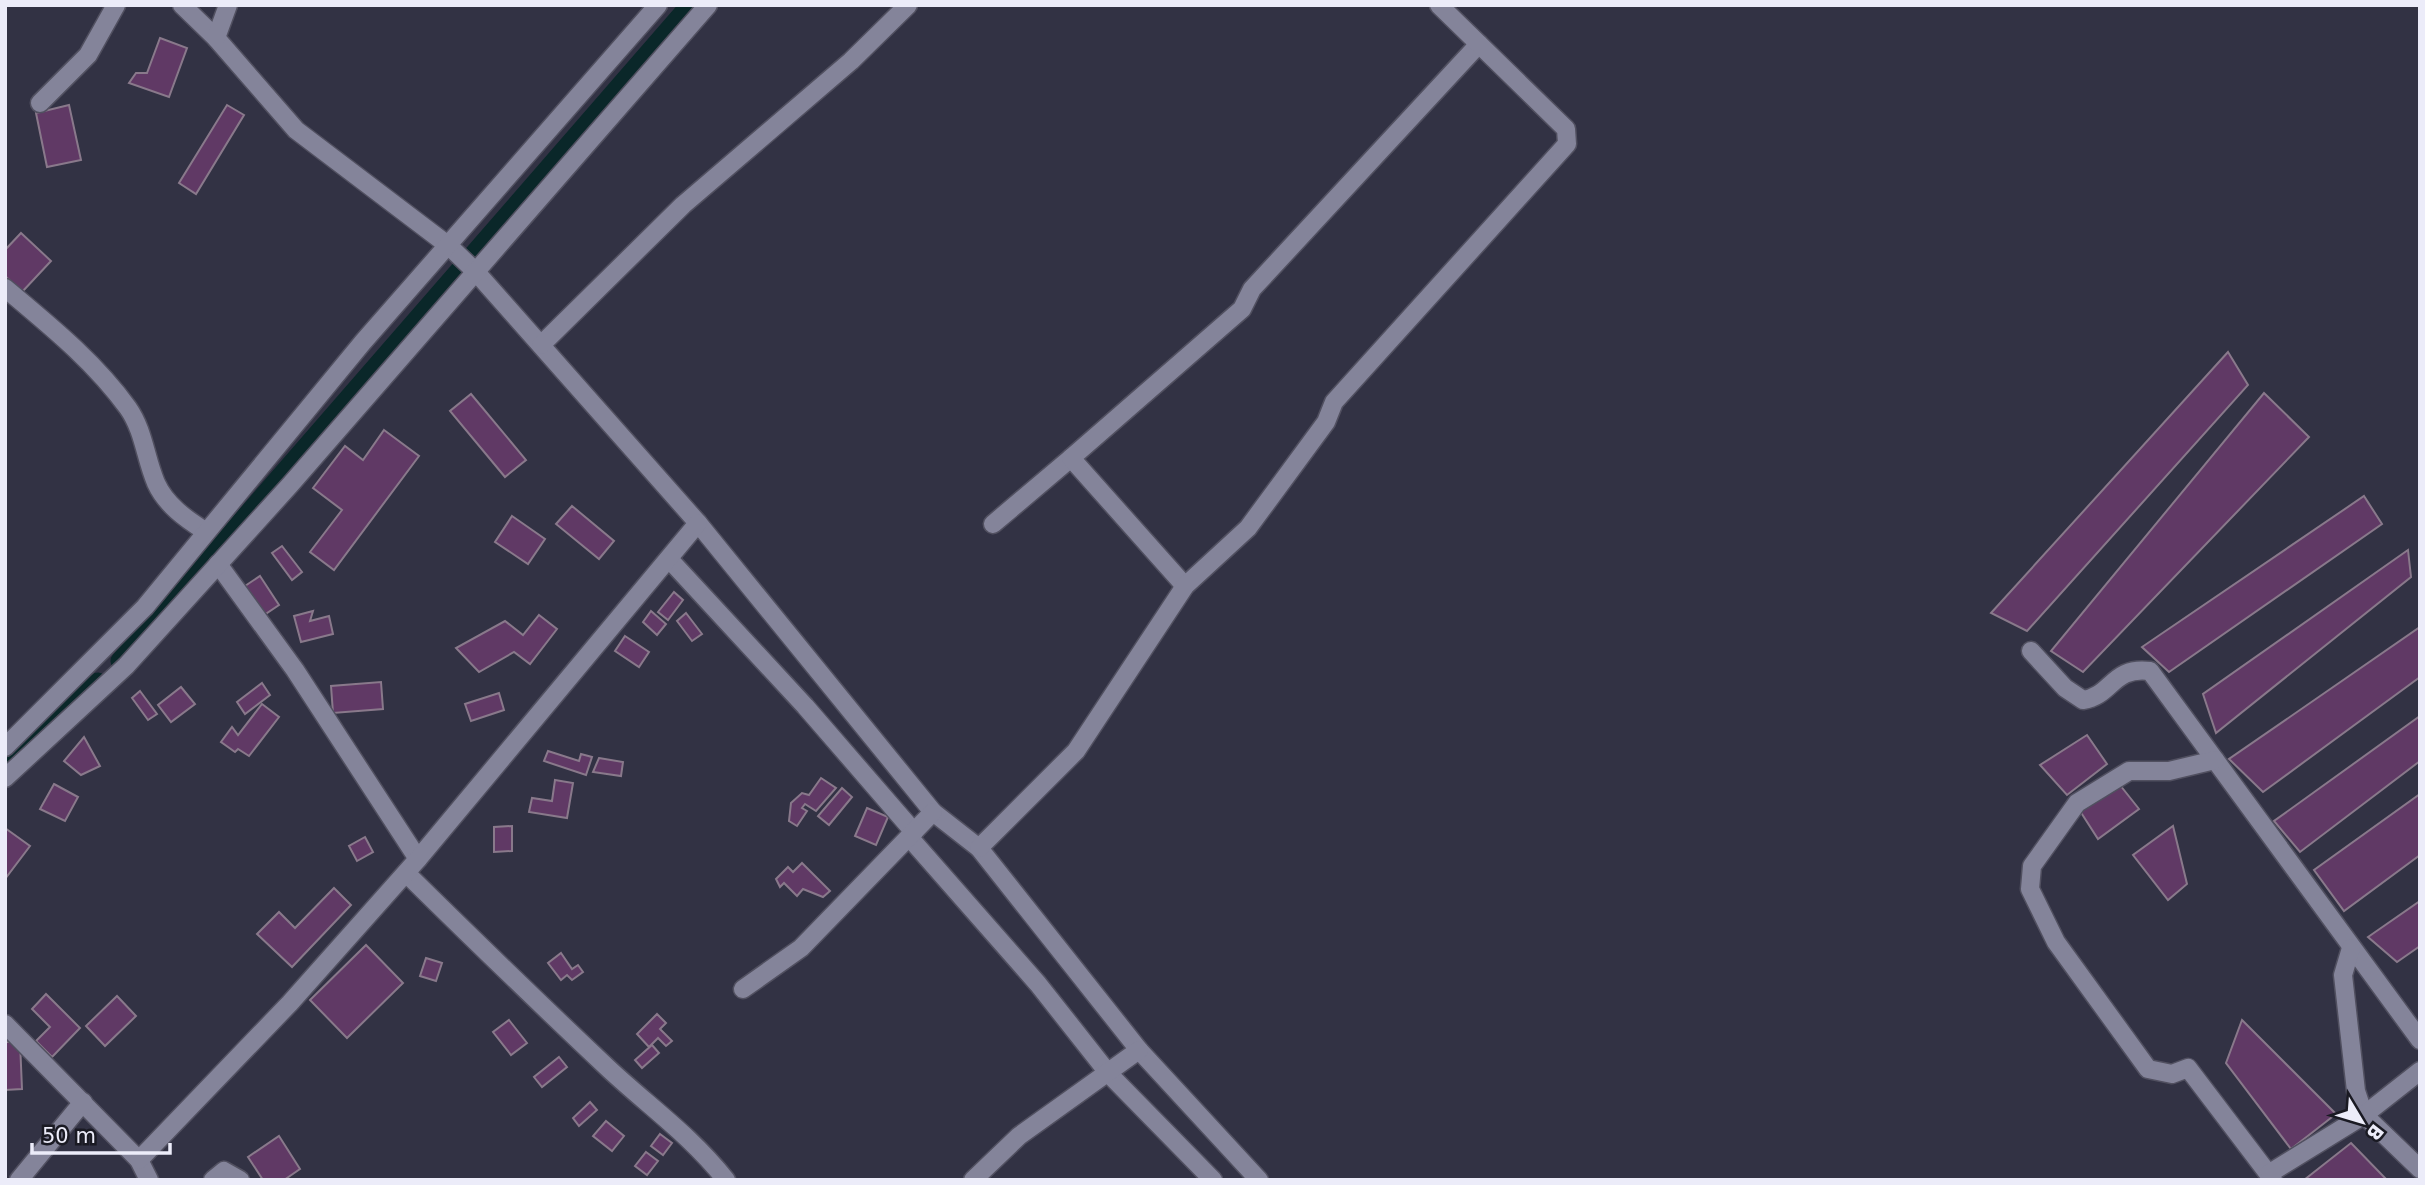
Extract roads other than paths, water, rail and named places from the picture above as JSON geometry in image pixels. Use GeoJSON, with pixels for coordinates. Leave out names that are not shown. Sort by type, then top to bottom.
{"type":"FeatureCollection","features":[{"type":"Feature","properties":{"kind":"street"},"geometry":{"type":"LineString","coordinates":[[40,103],[88,55],[116,5]]}},
{"type":"Feature","properties":{"kind":"street"},"geometry":{"type":"LineString","coordinates":[[182,5],[216,38],[296,130],[449,246],[476,272],[698,523],[933,812],[979,848],[1139,1050],[1259,1180]]}},
{"type":"Feature","properties":{"kind":"street"},"geometry":{"type":"LineString","coordinates":[[216,38],[228,5]]}},
{"type":"Feature","properties":{"kind":"street"},"geometry":{"type":"LineString","coordinates":[[5,747],[145,607],[205,531],[287,438],[363,342],[658,5]]}},
{"type":"Feature","properties":{"kind":"street"},"geometry":{"type":"LineString","coordinates":[[5,778],[126,666],[476,272],[708,5]]}},
{"type":"Feature","properties":{"kind":"street"},"geometry":{"type":"LineString","coordinates":[[541,345],[683,205],[851,61],[908,5]]}},
{"type":"Feature","properties":{"kind":"street"},"geometry":{"type":"LineString","coordinates":[[979,848],[1076,751],[1185,586],[1248,528],[1326,422],[1334,402],[1567,144],[1566,128],[1439,5]]}},
{"type":"Feature","properties":{"kind":"street"},"geometry":{"type":"LineString","coordinates":[[993,523],[1242,309],[1252,289],[1479,44]]}},
{"type":"Feature","properties":{"kind":"street"},"geometry":{"type":"LineString","coordinates":[[5,288],[72,344],[126,406],[141,427],[157,485],[180,515],[205,531]]}},
{"type":"Feature","properties":{"kind":"street"},"geometry":{"type":"LineString","coordinates":[[1071,458],[1185,586]]}},
{"type":"Feature","properties":{"kind":"street"},"geometry":{"type":"LineString","coordinates":[[139,1160],[290,1003],[412,866],[698,523]]}},
{"type":"Feature","properties":{"kind":"street"},"geometry":{"type":"LineString","coordinates":[[669,559],[805,706],[1038,984],[1109,1074],[1213,1180]]}},
{"type":"Feature","properties":{"kind":"street"},"geometry":{"type":"LineString","coordinates":[[218,564],[295,670],[412,866],[537,1002],[699,1146],[726,1180]]}},
{"type":"Feature","properties":{"kind":"street"},"geometry":{"type":"LineString","coordinates":[[2031,651],[2065,688],[2083,700],[2096,698],[2116,677],[2139,669],[2150,671],[2420,1040]]}},
{"type":"Feature","properties":{"kind":"street"},"geometry":{"type":"LineString","coordinates":[[2216,760],[2169,771],[2129,771],[2077,803],[2032,866],[2030,889],[2056,943],[2148,1069],[2172,1074],[2188,1068],[2271,1176],[2364,1115],[2420,1071]]}},
{"type":"Feature","properties":{"kind":"street"},"geometry":{"type":"LineString","coordinates":[[743,989],[801,948],[933,812]]}},
{"type":"Feature","properties":{"kind":"street"},"geometry":{"type":"LineString","coordinates":[[2351,948],[2343,975],[2356,1091],[2364,1115],[2420,1169]]}},
{"type":"Feature","properties":{"kind":"street"},"geometry":{"type":"LineString","coordinates":[[5,1024],[139,1160],[149,1180]]}},
{"type":"Feature","properties":{"kind":"street"},"geometry":{"type":"LineString","coordinates":[[973,1180],[1019,1136],[1139,1050]]}},
{"type":"Feature","properties":{"kind":"street"},"geometry":{"type":"LineString","coordinates":[[19,1180],[83,1102]]}},
{"type":"Feature","properties":{"kind":"street"},"geometry":{"type":"LineString","coordinates":[[213,1180],[224,1171],[240,1180]]}},
{"type":"Feature","properties":{"kind":"waterway"},"geometry":{"type":"LineString","coordinates":[[120,661],[690,5]]}},
{"type":"Feature","properties":{"kind":"waterway"},"geometry":{"type":"LineString","coordinates":[[5,766],[98,682]]}}]}
